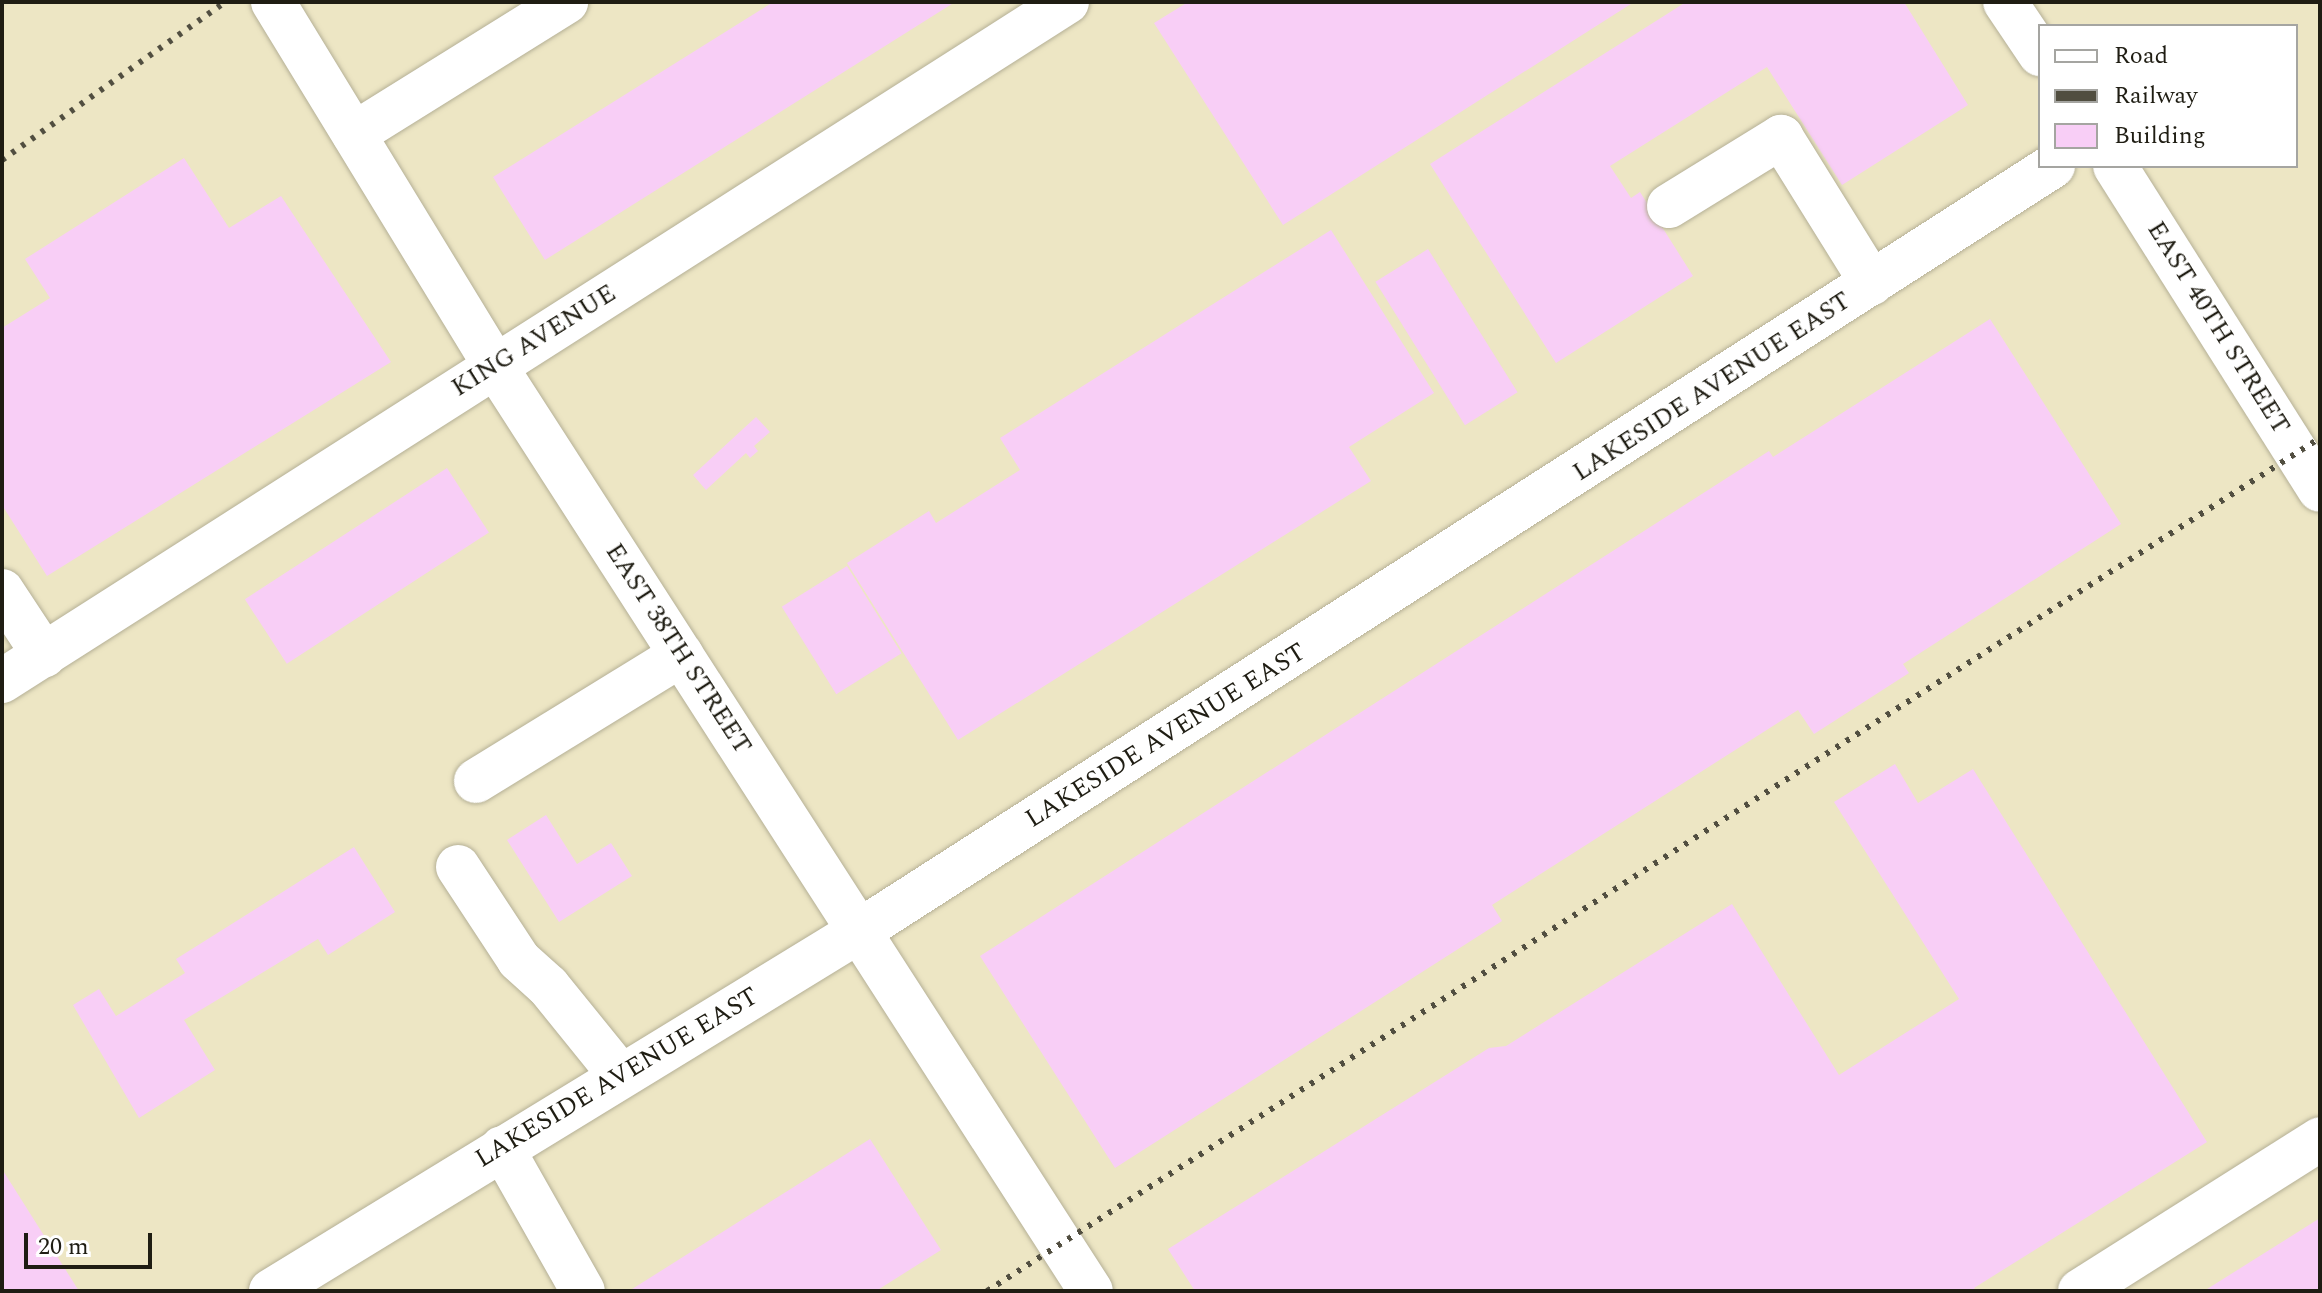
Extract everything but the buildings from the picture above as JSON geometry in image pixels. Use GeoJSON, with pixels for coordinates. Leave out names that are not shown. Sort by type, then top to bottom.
{"type":"FeatureCollection","features":[{"type":"Feature","properties":{"kind":"street","name":"EAST 38TH STREET"},"geometry":{"type":"LineString","coordinates":[[273,2],[495,366],[1091,1291]]}},
{"type":"Feature","properties":{"kind":"street"},"geometry":{"type":"LineString","coordinates":[[354,134],[566,2]]}},
{"type":"Feature","properties":{"kind":"street","name":"KING AVENUE"},"geometry":{"type":"LineString","coordinates":[[2,681],[1067,2]]}},
{"type":"Feature","properties":{"kind":"street"},"geometry":{"type":"LineString","coordinates":[[2005,2],[2038,51]]}},
{"type":"Feature","properties":{"kind":"street"},"geometry":{"type":"LineString","coordinates":[[1669,206],[1781,137],[1872,283]]}},
{"type":"Feature","properties":{"kind":"street","name":"LAKESIDE AVENUE EAST"},"geometry":{"type":"LineString","coordinates":[[271,1291],[861,930],[2050,168]]}},
{"type":"Feature","properties":{"kind":"street","name":"EAST 40TH STREET"},"geometry":{"type":"LineString","coordinates":[[2116,168],[2318,483]]}},
{"type":"Feature","properties":{"kind":"street"},"geometry":{"type":"LineString","coordinates":[[2,591],[44,655]]}},
{"type":"Feature","properties":{"kind":"street"},"geometry":{"type":"LineString","coordinates":[[476,781],[681,655]]}},
{"type":"Feature","properties":{"kind":"street"},"geometry":{"type":"LineString","coordinates":[[458,867],[519,960],[548,986],[620,1075]]}},
{"type":"Feature","properties":{"kind":"street"},"geometry":{"type":"LineString","coordinates":[[2080,1291],[2320,1139]]}},
{"type":"Feature","properties":{"kind":"street"},"geometry":{"type":"LineString","coordinates":[[502,1148],[583,1291]]}},
{"type":"Feature","properties":{"kind":"shaded area"},"geometry":{"type":"Polygon","coordinates":[[[2,2],[2320,2],[2320,1291],[2,1291],[2,2]]]}},
{"type":"Feature","properties":{"kind":"railway"},"geometry":{"type":"LineString","coordinates":[[2,160],[225,2]]}},
{"type":"Feature","properties":{"kind":"railway"},"geometry":{"type":"LineString","coordinates":[[987,1291],[2320,438]]}}]}
